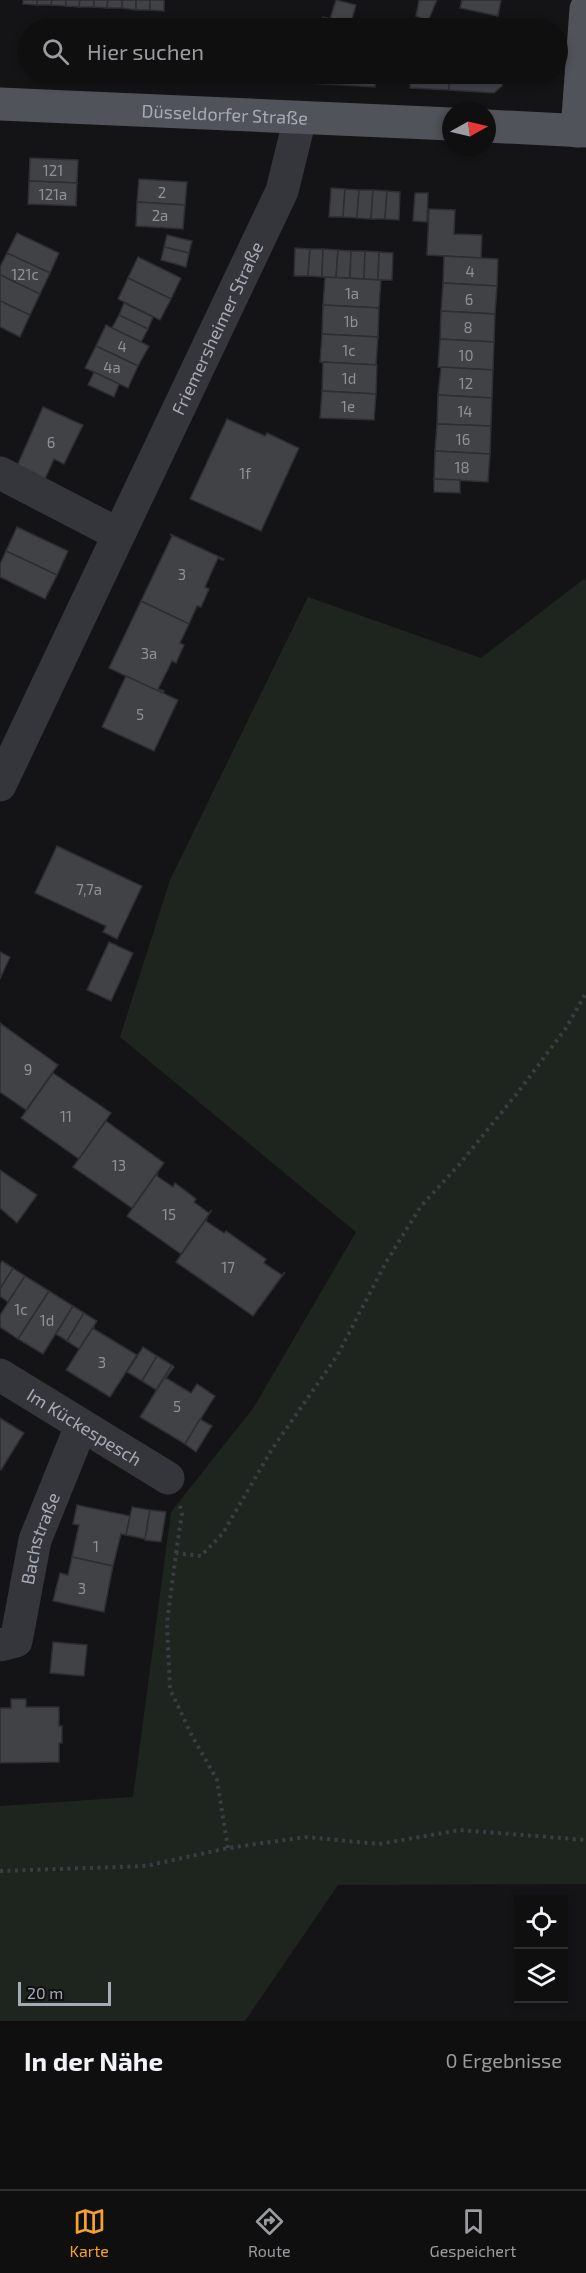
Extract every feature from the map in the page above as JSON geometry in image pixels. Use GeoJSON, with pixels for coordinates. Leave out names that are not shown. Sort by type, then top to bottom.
{"type":"FeatureCollection","features":[{"type":"Feature","properties":{"kind":"main road"},"geometry":{"type":"LineString","coordinates":[[496,126],[582,131],[586,9]]}},
{"type":"Feature","properties":{"kind":"main road","name":"Düsseldorfer Straße"},"geometry":{"type":"LineString","coordinates":[[0,104],[442,124]]}},
{"type":"Feature","properties":{"kind":"street","name":"Friemersheimer Straße"},"geometry":{"type":"LineString","coordinates":[[0,785],[282,191],[300,118]]}},
{"type":"Feature","properties":{"kind":"street"},"geometry":{"type":"LineString","coordinates":[[0,473],[118,534]]}},
{"type":"Feature","properties":{"kind":"street","name":"Im Kückespesch"},"geometry":{"type":"LineString","coordinates":[[0,1375],[168,1478]]}},
{"type":"Feature","properties":{"kind":"street","name":"Bachstraße"},"geometry":{"type":"LineString","coordinates":[[0,1645],[16,1641],[35,1540],[81,1426]]}},
{"type":"Feature","properties":{"kind":"path"},"geometry":{"type":"LineString","coordinates":[[176,1553],[201,1556],[223,1533],[272,1449],[337,1356],[386,1264],[421,1206],[459,1166],[519,1091],[566,1028],[586,993]]}},
{"type":"Feature","properties":{"kind":"path"},"geometry":{"type":"LineString","coordinates":[[168,1478],[177,1494],[182,1513],[167,1623],[170,1689],[217,1780],[228,1848]]}},
{"type":"Feature","properties":{"kind":"path"},"geometry":{"type":"LineString","coordinates":[[0,1871],[146,1866],[228,1848],[306,1837],[379,1844],[460,1830],[586,1840]]}},
{"type":"Feature","properties":{"kind":"shaded area"},"geometry":{"type":"Polygon","coordinates":[[[584,579],[586,581],[586,1884],[338,1885],[245,2021],[0,2021],[0,1806],[133,1797],[171,1512],[254,1407],[356,1232],[120,1037],[170,880],[308,597],[481,658],[584,579]]]}},
{"type":"Feature","properties":{"kind":"building"},"geometry":{"type":"Polygon","coordinates":[[[23,0],[37,0],[37,5],[23,4],[23,0]]]}},
{"type":"Feature","properties":{"kind":"building"},"geometry":{"type":"Polygon","coordinates":[[[37,0],[52,0],[51,5],[37,5],[37,0]]]}},
{"type":"Feature","properties":{"kind":"building"},"geometry":{"type":"Polygon","coordinates":[[[52,0],[66,0],[66,6],[51,5],[52,0]]]}},
{"type":"Feature","properties":{"kind":"building"},"geometry":{"type":"Polygon","coordinates":[[[66,0],[80,0],[79,7],[66,6],[66,0]]]}},
{"type":"Feature","properties":{"kind":"building"},"geometry":{"type":"Polygon","coordinates":[[[80,0],[94,0],[94,7],[79,7],[80,0]]]}},
{"type":"Feature","properties":{"kind":"building"},"geometry":{"type":"Polygon","coordinates":[[[94,0],[108,0],[107,8],[94,7],[94,0]]]}},
{"type":"Feature","properties":{"kind":"building"},"geometry":{"type":"Polygon","coordinates":[[[108,0],[122,0],[122,8],[107,8],[108,0]]]}},
{"type":"Feature","properties":{"kind":"building"},"geometry":{"type":"Polygon","coordinates":[[[122,0],[136,0],[136,10],[122,8],[122,0]]]}},
{"type":"Feature","properties":{"kind":"building"},"geometry":{"type":"Polygon","coordinates":[[[136,0],[150,0],[150,10],[136,10],[136,0]]]}},
{"type":"Feature","properties":{"kind":"building"},"geometry":{"type":"Polygon","coordinates":[[[150,0],[164,0],[164,11],[150,10],[150,0]]]}},
{"type":"Feature","properties":{"kind":"building"},"geometry":{"type":"Polygon","coordinates":[[[336,0],[356,5],[352,18],[330,18],[336,0]]]}},
{"type":"Feature","properties":{"kind":"building"},"geometry":{"type":"Polygon","coordinates":[[[419,0],[437,0],[429,18],[416,16],[419,0]]]}},
{"type":"Feature","properties":{"kind":"building"},"geometry":{"type":"Polygon","coordinates":[[[462,0],[501,0],[498,16],[460,8],[462,0]]]}},
{"type":"Feature","properties":{"kind":"building"},"geometry":{"type":"Polygon","coordinates":[[[325,84],[375,84],[375,87],[325,84]]]}},
{"type":"Feature","properties":{"kind":"building"},"geometry":{"type":"Polygon","coordinates":[[[410,84],[449,84],[449,90],[410,88],[410,84]]]}},
{"type":"Feature","properties":{"kind":"building"},"geometry":{"type":"Polygon","coordinates":[[[449,84],[502,84],[494,93],[449,90],[449,84]]]}},
{"type":"Feature","properties":{"kind":"building"},"geometry":{"type":"Polygon","coordinates":[[[30,158],[78,160],[77,183],[29,181],[30,158]]]}},
{"type":"Feature","properties":{"kind":"building"},"geometry":{"type":"Polygon","coordinates":[[[139,179],[187,182],[185,205],[137,202],[139,179]]]}},
{"type":"Feature","properties":{"kind":"building"},"geometry":{"type":"Polygon","coordinates":[[[29,181],[77,183],[76,206],[28,204],[29,181]]]}},
{"type":"Feature","properties":{"kind":"building"},"geometry":{"type":"Polygon","coordinates":[[[331,188],[345,189],[343,217],[329,217],[331,188]]]}},
{"type":"Feature","properties":{"kind":"building"},"geometry":{"type":"Polygon","coordinates":[[[345,189],[359,190],[357,218],[343,217],[345,189]]]}},
{"type":"Feature","properties":{"kind":"building"},"geometry":{"type":"Polygon","coordinates":[[[359,190],[373,190],[371,219],[357,218],[359,190]]]}},
{"type":"Feature","properties":{"kind":"building"},"geometry":{"type":"Polygon","coordinates":[[[373,190],[387,191],[385,219],[371,219],[373,190]]]}},
{"type":"Feature","properties":{"kind":"building"},"geometry":{"type":"Polygon","coordinates":[[[387,191],[400,192],[399,220],[385,219],[387,191]]]}},
{"type":"Feature","properties":{"kind":"building"},"geometry":{"type":"Polygon","coordinates":[[[415,193],[428,193],[427,222],[413,221],[415,193]]]}},
{"type":"Feature","properties":{"kind":"building"},"geometry":{"type":"Polygon","coordinates":[[[137,202],[185,205],[183,229],[136,226],[137,202]]]}},
{"type":"Feature","properties":{"kind":"building"},"geometry":{"type":"Polygon","coordinates":[[[429,209],[455,210],[454,234],[482,235],[481,258],[427,255],[429,209]]]}},
{"type":"Feature","properties":{"kind":"building"},"geometry":{"type":"Polygon","coordinates":[[[17,233],[59,253],[50,273],[7,253],[17,233]]]}},
{"type":"Feature","properties":{"kind":"building"},"geometry":{"type":"Polygon","coordinates":[[[167,235],[192,241],[189,253],[164,247],[167,235]]]}},
{"type":"Feature","properties":{"kind":"building"},"geometry":{"type":"Polygon","coordinates":[[[164,247],[189,253],[186,267],[161,260],[164,247]]]}},
{"type":"Feature","properties":{"kind":"building"},"geometry":{"type":"Polygon","coordinates":[[[295,248],[310,249],[308,276],[294,276],[295,248]]]}},
{"type":"Feature","properties":{"kind":"building"},"geometry":{"type":"Polygon","coordinates":[[[310,249],[323,249],[322,277],[308,276],[310,249]]]}},
{"type":"Feature","properties":{"kind":"building"},"geometry":{"type":"Polygon","coordinates":[[[323,249],[338,250],[336,278],[322,277],[323,249]]]}},
{"type":"Feature","properties":{"kind":"building"},"geometry":{"type":"Polygon","coordinates":[[[338,250],[351,251],[350,278],[336,278],[338,250]]]}},
{"type":"Feature","properties":{"kind":"building"},"geometry":{"type":"Polygon","coordinates":[[[351,251],[365,251],[364,279],[350,278],[351,251]]]}},
{"type":"Feature","properties":{"kind":"building"},"geometry":{"type":"Polygon","coordinates":[[[365,251],[379,252],[378,280],[364,279],[365,251]]]}},
{"type":"Feature","properties":{"kind":"building"},"geometry":{"type":"Polygon","coordinates":[[[379,252],[393,253],[392,280],[378,280],[379,252]]]}},
{"type":"Feature","properties":{"kind":"building"},"geometry":{"type":"Polygon","coordinates":[[[7,253],[50,273],[40,294],[0,275],[0,267],[7,253]]]}},
{"type":"Feature","properties":{"kind":"building"},"geometry":{"type":"Polygon","coordinates":[[[444,256],[498,259],[497,286],[443,283],[444,256]]]}},
{"type":"Feature","properties":{"kind":"building"},"geometry":{"type":"Polygon","coordinates":[[[138,257],[181,278],[171,299],[128,278],[138,257]]]}},
{"type":"Feature","properties":{"kind":"building"},"geometry":{"type":"Polygon","coordinates":[[[0,275],[40,294],[30,315],[0,301],[0,275]]]}},
{"type":"Feature","properties":{"kind":"building"},"geometry":{"type":"Polygon","coordinates":[[[325,277],[381,280],[379,308],[323,305],[325,277]]]}},
{"type":"Feature","properties":{"kind":"building"},"geometry":{"type":"Polygon","coordinates":[[[128,278],[171,299],[160,320],[118,299],[128,278]]]}},
{"type":"Feature","properties":{"kind":"building"},"geometry":{"type":"Polygon","coordinates":[[[443,283],[497,286],[495,314],[441,311],[443,283]]]}},
{"type":"Feature","properties":{"kind":"building"},"geometry":{"type":"Polygon","coordinates":[[[0,301],[30,315],[20,337],[0,327],[0,301]]]}},
{"type":"Feature","properties":{"kind":"building"},"geometry":{"type":"Polygon","coordinates":[[[124,303],[153,317],[148,329],[119,315],[124,303]]]}},
{"type":"Feature","properties":{"kind":"building"},"geometry":{"type":"Polygon","coordinates":[[[323,305],[379,308],[378,337],[322,334],[323,305]]]}},
{"type":"Feature","properties":{"kind":"building"},"geometry":{"type":"Polygon","coordinates":[[[441,311],[495,314],[494,342],[440,339],[441,311]]]}},
{"type":"Feature","properties":{"kind":"building"},"geometry":{"type":"Polygon","coordinates":[[[119,315],[148,329],[141,342],[112,328],[119,315]]]}},
{"type":"Feature","properties":{"kind":"building"},"geometry":{"type":"Polygon","coordinates":[[[106,325],[149,346],[138,366],[96,346],[106,325]]]}},
{"type":"Feature","properties":{"kind":"building"},"geometry":{"type":"Polygon","coordinates":[[[322,334],[378,337],[376,365],[320,362],[322,334]]]}},
{"type":"Feature","properties":{"kind":"building"},"geometry":{"type":"Polygon","coordinates":[[[440,339],[494,342],[493,370],[438,367],[440,339]]]}},
{"type":"Feature","properties":{"kind":"building"},"geometry":{"type":"Polygon","coordinates":[[[96,346],[138,366],[128,388],[85,368],[96,346]]]}},
{"type":"Feature","properties":{"kind":"building"},"geometry":{"type":"Polygon","coordinates":[[[323,362],[377,365],[376,394],[322,391],[323,362]]]}},
{"type":"Feature","properties":{"kind":"building"},"geometry":{"type":"Polygon","coordinates":[[[441,367],[493,370],[492,398],[438,395],[441,367]]]}},
{"type":"Feature","properties":{"kind":"building"},"geometry":{"type":"Polygon","coordinates":[[[94,372],[119,384],[114,397],[88,385],[94,372]]]}},
{"type":"Feature","properties":{"kind":"building"},"geometry":{"type":"Polygon","coordinates":[[[322,391],[376,394],[374,420],[320,418],[322,391]]]}},
{"type":"Feature","properties":{"kind":"building"},"geometry":{"type":"Polygon","coordinates":[[[438,395],[492,398],[491,426],[437,424],[438,395]]]}},
{"type":"Feature","properties":{"kind":"building"},"geometry":{"type":"Polygon","coordinates":[[[43,407],[83,425],[64,464],[54,459],[45,479],[17,466],[43,407]]]}},
{"type":"Feature","properties":{"kind":"building"},"geometry":{"type":"Polygon","coordinates":[[[227,419],[265,436],[267,433],[299,448],[261,531],[190,499],[227,419]]]}},
{"type":"Feature","properties":{"kind":"building"},"geometry":{"type":"Polygon","coordinates":[[[437,424],[491,426],[490,454],[435,451],[437,424]]]}},
{"type":"Feature","properties":{"kind":"building"},"geometry":{"type":"Polygon","coordinates":[[[435,451],[490,454],[488,482],[434,479],[435,451]]]}},
{"type":"Feature","properties":{"kind":"building"},"geometry":{"type":"Polygon","coordinates":[[[434,479],[460,480],[460,493],[434,492],[434,479]]]}},
{"type":"Feature","properties":{"kind":"building"},"geometry":{"type":"Polygon","coordinates":[[[17,527],[68,551],[57,575],[6,551],[17,527]]]}},
{"type":"Feature","properties":{"kind":"building"},"geometry":{"type":"Polygon","coordinates":[[[170,534],[224,559],[218,558],[205,587],[209,589],[201,607],[197,606],[189,624],[141,601],[172,536],[170,534]]]}},
{"type":"Feature","properties":{"kind":"building"},"geometry":{"type":"Polygon","coordinates":[[[6,551],[57,575],[45,599],[0,577],[0,564],[6,551]]]}},
{"type":"Feature","properties":{"kind":"building"},"geometry":{"type":"Polygon","coordinates":[[[141,601],[189,624],[180,643],[184,645],[176,663],[172,661],[158,689],[164,691],[163,694],[109,668],[141,601]]]}},
{"type":"Feature","properties":{"kind":"building"},"geometry":{"type":"Polygon","coordinates":[[[126,676],[178,700],[154,751],[102,727],[126,676]]]}},
{"type":"Feature","properties":{"kind":"building"},"geometry":{"type":"Polygon","coordinates":[[[57,846],[142,886],[117,939],[103,932],[106,926],[35,893],[57,846]]]}},
{"type":"Feature","properties":{"kind":"building"},"geometry":{"type":"Polygon","coordinates":[[[109,942],[133,953],[111,1001],[87,990],[109,942]]]}},
{"type":"Feature","properties":{"kind":"building"},"geometry":{"type":"Polygon","coordinates":[[[0,952],[10,957],[0,979],[0,952]]]}},
{"type":"Feature","properties":{"kind":"building"},"geometry":{"type":"Polygon","coordinates":[[[0,1023],[58,1065],[26,1110],[0,1092],[0,1023]]]}},
{"type":"Feature","properties":{"kind":"building"},"geometry":{"type":"Polygon","coordinates":[[[53,1073],[111,1113],[79,1159],[21,1118],[53,1073]]]}},
{"type":"Feature","properties":{"kind":"building"},"geometry":{"type":"Polygon","coordinates":[[[106,1121],[164,1163],[132,1208],[73,1167],[106,1121]]]}},
{"type":"Feature","properties":{"kind":"building"},"geometry":{"type":"Polygon","coordinates":[[[0,1170],[37,1195],[17,1223],[0,1208],[0,1170]]]}},
{"type":"Feature","properties":{"kind":"building"},"geometry":{"type":"Polygon","coordinates":[[[158,1172],[157,1176],[173,1187],[175,1183],[196,1199],[194,1202],[209,1213],[212,1210],[181,1254],[127,1216],[158,1172]]]}},
{"type":"Feature","properties":{"kind":"building"},"geometry":{"type":"Polygon","coordinates":[[[207,1218],[206,1221],[224,1233],[226,1231],[266,1259],[264,1263],[282,1275],[285,1272],[253,1316],[176,1262],[207,1218]]]}},
{"type":"Feature","properties":{"kind":"building"},"geometry":{"type":"Polygon","coordinates":[[[2,1261],[13,1268],[0,1289],[0,1265],[2,1261]]]}},
{"type":"Feature","properties":{"kind":"building"},"geometry":{"type":"Polygon","coordinates":[[[13,1268],[25,1276],[8,1302],[0,1296],[0,1289],[13,1268]]]}},
{"type":"Feature","properties":{"kind":"building"},"geometry":{"type":"Polygon","coordinates":[[[25,1276],[49,1291],[18,1339],[0,1327],[0,1315],[25,1276]]]}},
{"type":"Feature","properties":{"kind":"building"},"geometry":{"type":"Polygon","coordinates":[[[49,1291],[73,1306],[43,1354],[18,1339],[49,1291]]]}},
{"type":"Feature","properties":{"kind":"building"},"geometry":{"type":"Polygon","coordinates":[[[73,1306],[84,1313],[67,1341],[56,1334],[73,1306]]]}},
{"type":"Feature","properties":{"kind":"building"},"geometry":{"type":"Polygon","coordinates":[[[84,1313],[97,1321],[79,1349],[67,1341],[84,1313]]]}},
{"type":"Feature","properties":{"kind":"building"},"geometry":{"type":"Polygon","coordinates":[[[94,1326],[94,1329],[137,1355],[110,1397],[66,1370],[94,1326]]]}},
{"type":"Feature","properties":{"kind":"building"},"geometry":{"type":"Polygon","coordinates":[[[143,1347],[157,1356],[142,1381],[127,1372],[143,1347]]]}},
{"type":"Feature","properties":{"kind":"building"},"geometry":{"type":"Polygon","coordinates":[[[157,1356],[172,1365],[156,1390],[142,1381],[157,1356]]]}},
{"type":"Feature","properties":{"kind":"building"},"geometry":{"type":"Polygon","coordinates":[[[172,1365],[174,1367],[166,1378],[191,1393],[197,1384],[215,1396],[185,1444],[140,1417],[172,1365]]]}},
{"type":"Feature","properties":{"kind":"building"},"geometry":{"type":"Polygon","coordinates":[[[0,1418],[24,1433],[1,1470],[0,1470],[0,1418]]]}},
{"type":"Feature","properties":{"kind":"building"},"geometry":{"type":"Polygon","coordinates":[[[200,1419],[212,1426],[196,1452],[185,1444],[200,1419]]]}},
{"type":"Feature","properties":{"kind":"building"},"geometry":{"type":"Polygon","coordinates":[[[77,1505],[130,1516],[126,1535],[121,1534],[113,1566],[72,1557],[79,1525],[73,1524],[77,1505]]]}},
{"type":"Feature","properties":{"kind":"building"},"geometry":{"type":"Polygon","coordinates":[[[132,1507],[150,1510],[145,1539],[126,1535],[132,1507]]]}},
{"type":"Feature","properties":{"kind":"building"},"geometry":{"type":"Polygon","coordinates":[[[150,1510],[166,1512],[161,1542],[145,1540],[150,1510]]]}},
{"type":"Feature","properties":{"kind":"building"},"geometry":{"type":"Polygon","coordinates":[[[72,1557],[113,1566],[104,1612],[53,1601],[60,1573],[68,1575],[72,1557]]]}},
{"type":"Feature","properties":{"kind":"building"},"geometry":{"type":"Polygon","coordinates":[[[53,1642],[87,1645],[84,1676],[50,1673],[53,1642]]]}},
{"type":"Feature","properties":{"kind":"building"},"geometry":{"type":"Polygon","coordinates":[[[11,1699],[26,1699],[26,1707],[59,1707],[62,1743],[59,1743],[59,1762],[0,1763],[0,1708],[11,1708],[11,1699]]]}}]}
